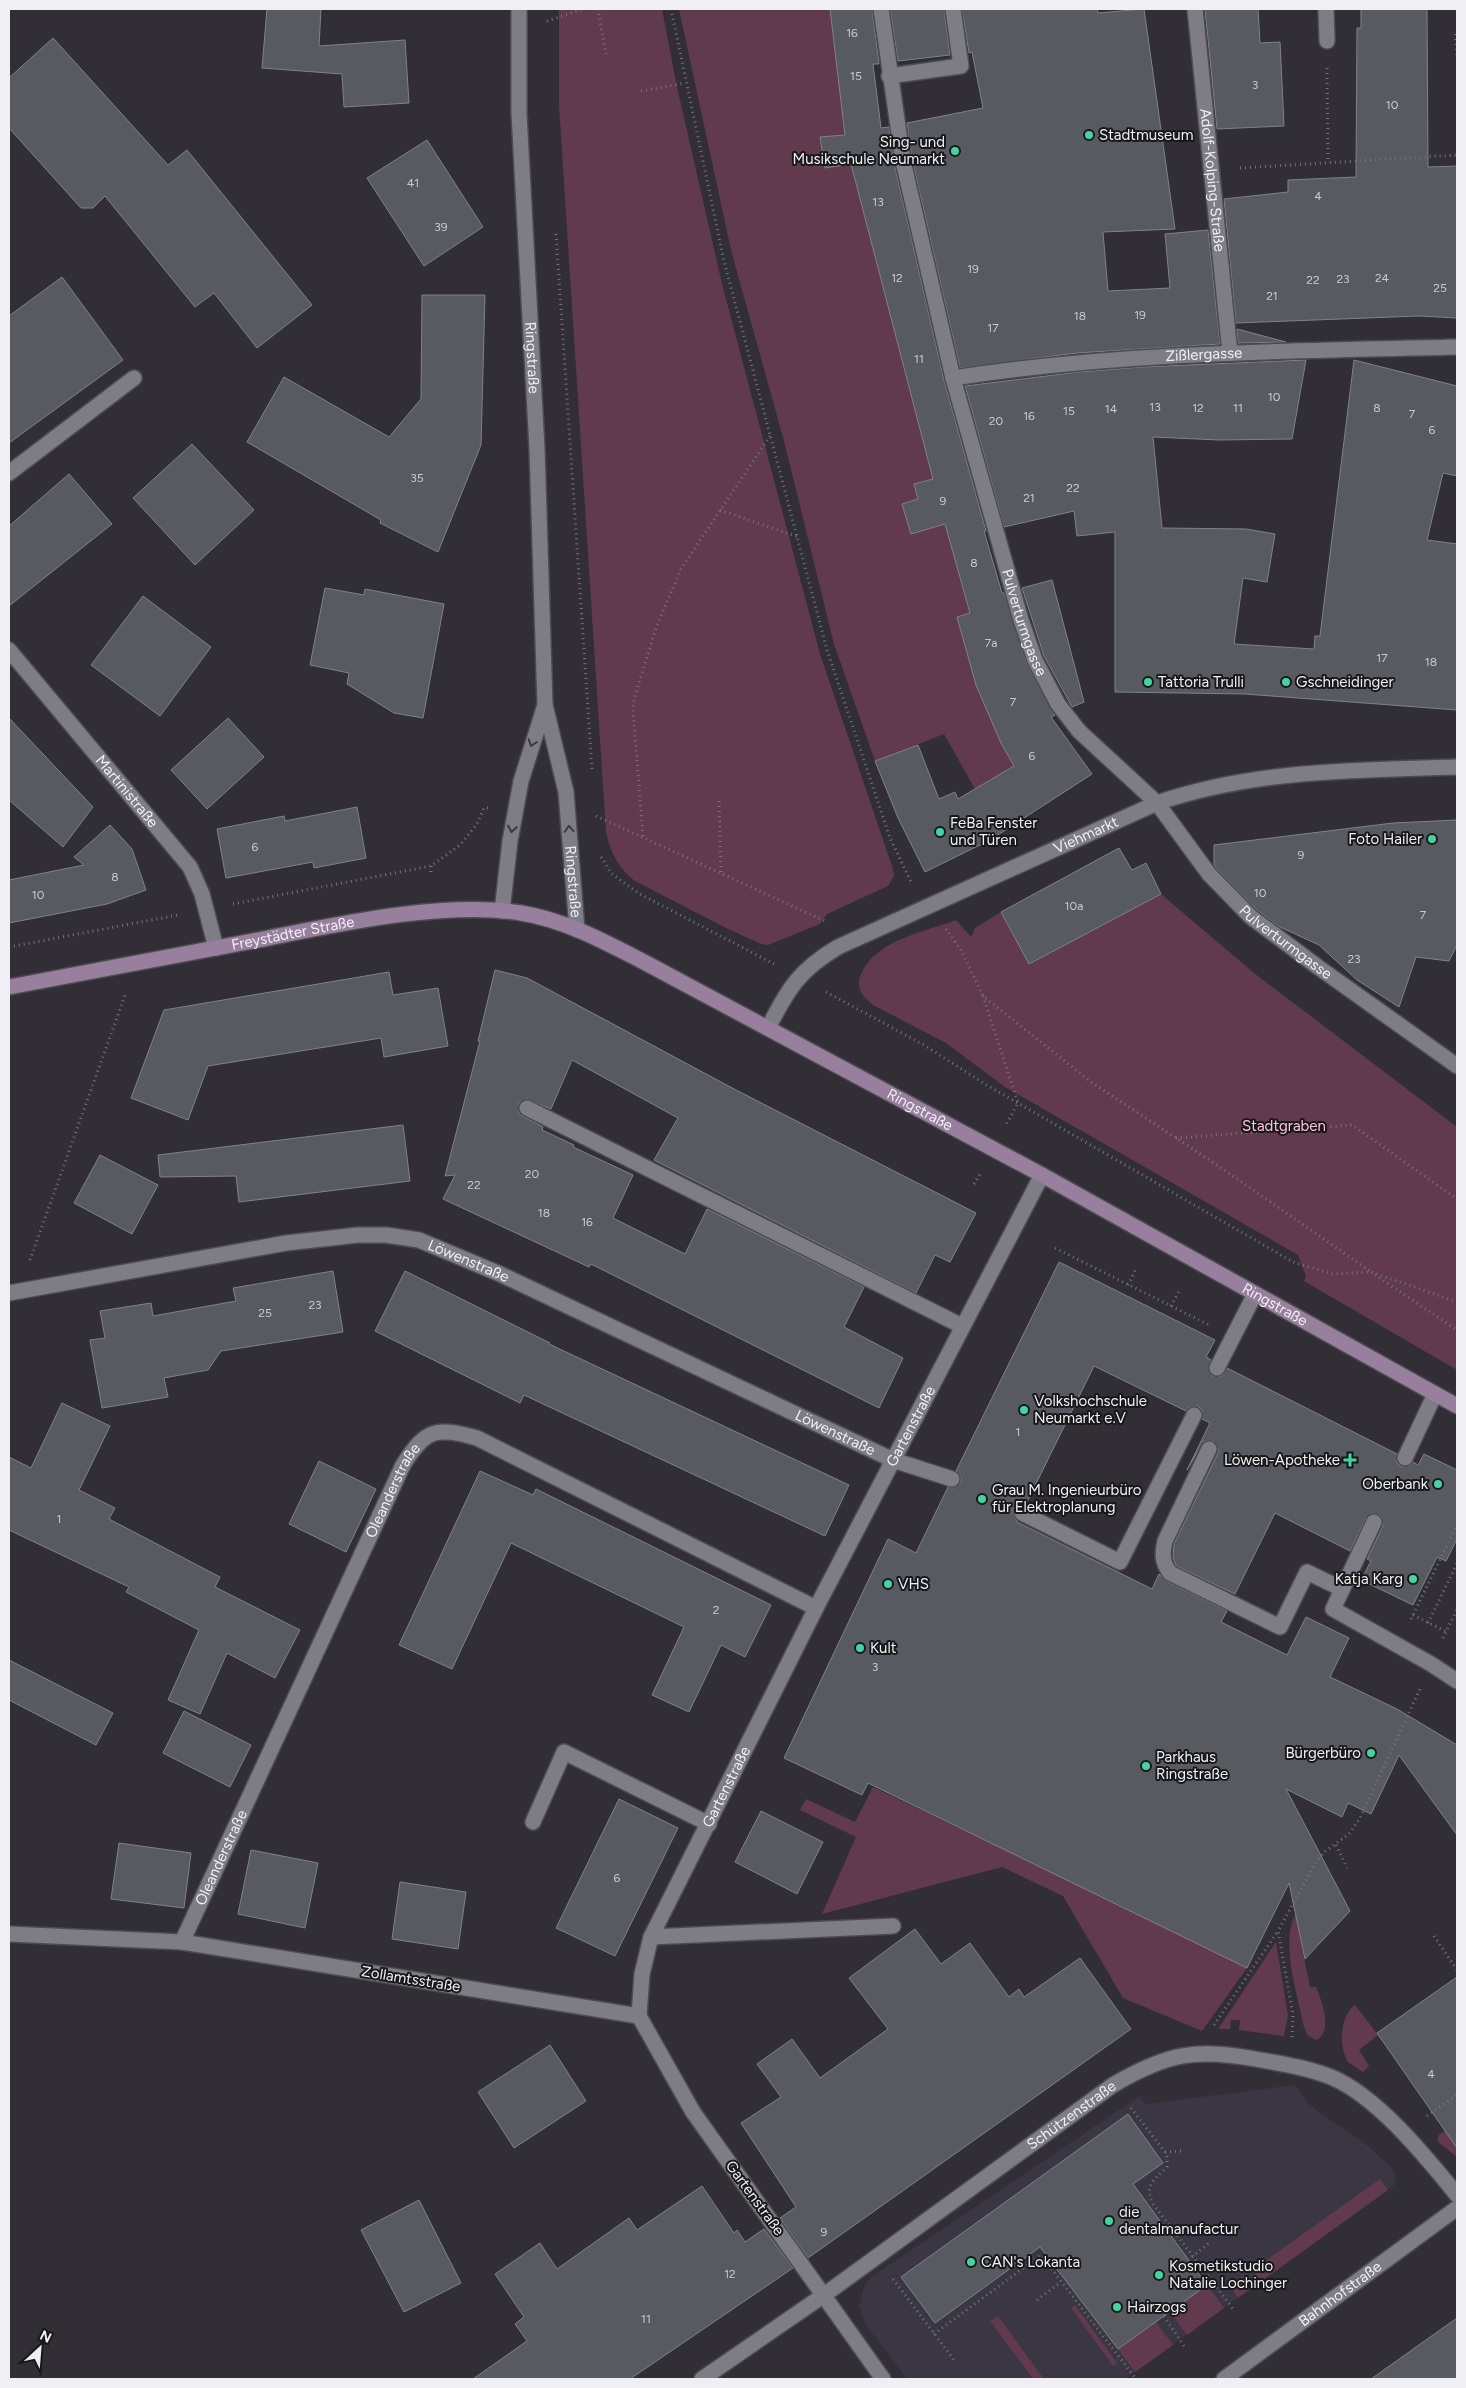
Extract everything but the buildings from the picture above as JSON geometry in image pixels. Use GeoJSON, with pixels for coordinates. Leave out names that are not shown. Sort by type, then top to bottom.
{"type":"FeatureCollection","features":[{"type":"Feature","properties":{"kind":"main road","name":"Freystädter Straße"},"geometry":{"type":"LineString","coordinates":[[9,986],[315,930],[404,916],[461,911],[502,911],[540,917],[577,930]]}},
{"type":"Feature","properties":{"kind":"main road","name":"Ringstraße"},"geometry":{"type":"LineString","coordinates":[[577,930],[644,962],[1042,1175],[1457,1406]]}},
{"type":"Feature","properties":{"kind":"street","name":"Ringstraße"},"geometry":{"type":"LineString","coordinates":[[519,9],[519,113],[537,450],[545,705],[566,792],[577,930]]}},
{"type":"Feature","properties":{"kind":"street","name":"Pulverturmgasse"},"geometry":{"type":"LineString","coordinates":[[881,9],[903,161],[953,378],[1021,620],[1035,660],[1058,704],[1079,731],[1156,803],[1209,874],[1251,917],[1457,1066]]}},
{"type":"Feature","properties":{"kind":"street"},"geometry":{"type":"LineString","coordinates":[[890,76],[961,66],[953,9]]}},
{"type":"Feature","properties":{"kind":"street","name":"Adolf-Kolping-Straße"},"geometry":{"type":"LineString","coordinates":[[1194,9],[1230,353]]}},
{"type":"Feature","properties":{"kind":"street"},"geometry":{"type":"LineString","coordinates":[[1326,9],[1327,41]]}},
{"type":"Feature","properties":{"kind":"street","name":"Zißlergasse"},"geometry":{"type":"LineString","coordinates":[[953,378],[1009,369],[1230,353],[1457,347]]}},
{"type":"Feature","properties":{"kind":"street"},"geometry":{"type":"LineString","coordinates":[[9,473],[134,378]]}},
{"type":"Feature","properties":{"kind":"street","name":"Martinistraße"},"geometry":{"type":"LineString","coordinates":[[9,650],[190,867],[202,894],[216,948]]}},
{"type":"Feature","properties":{"kind":"street","name":"Ringstraße"},"geometry":{"type":"LineString","coordinates":[[502,911],[510,841],[521,781],[545,705]]}},
{"type":"Feature","properties":{"kind":"street","name":"Viehmarkt"},"geometry":{"type":"LineString","coordinates":[[768,1028],[780,1004],[798,977],[809,965],[838,947],[1156,803],[1191,791],[1222,784],[1382,770],[1457,767]]}},
{"type":"Feature","properties":{"kind":"street"},"geometry":{"type":"LineString","coordinates":[[527,1108],[962,1326]]}},
{"type":"Feature","properties":{"kind":"street","name":"Gartenstraße"},"geometry":{"type":"LineString","coordinates":[[883,2379],[693,2112],[639,2016],[642,1974],[651,1938],[816,1608],[1042,1175]]}},
{"type":"Feature","properties":{"kind":"street","name":"Löwenstraße"},"geometry":{"type":"LineString","coordinates":[[14,1292],[286,1243],[358,1235],[386,1235],[419,1240],[500,1274],[893,1460],[952,1479]]}},
{"type":"Feature","properties":{"kind":"street"},"geometry":{"type":"LineString","coordinates":[[1217,1368],[1255,1294]]}},
{"type":"Feature","properties":{"kind":"street"},"geometry":{"type":"LineString","coordinates":[[1405,1458],[1435,1394]]}},
{"type":"Feature","properties":{"kind":"street"},"geometry":{"type":"LineString","coordinates":[[1022,1513],[1120,1562],[1194,1415]]}},
{"type":"Feature","properties":{"kind":"street","name":"Oleanderstraße"},"geometry":{"type":"LineString","coordinates":[[182,1942],[403,1464],[414,1447],[423,1438],[438,1432],[450,1431],[477,1438],[816,1608]]}},
{"type":"Feature","properties":{"kind":"street"},"geometry":{"type":"LineString","coordinates":[[1209,1449],[1165,1541],[1162,1552],[1165,1565],[1170,1573],[1280,1627],[1306,1572],[1342,1589]]}},
{"type":"Feature","properties":{"kind":"street"},"geometry":{"type":"LineString","coordinates":[[1374,1522],[1333,1609],[1432,1664],[1457,1681]]}},
{"type":"Feature","properties":{"kind":"street"},"geometry":{"type":"LineString","coordinates":[[533,1822],[564,1752],[709,1824]]}},
{"type":"Feature","properties":{"kind":"street"},"geometry":{"type":"LineString","coordinates":[[651,1938],[893,1926]]}},
{"type":"Feature","properties":{"kind":"street","name":"Zollamtsstraße"},"geometry":{"type":"LineString","coordinates":[[9,1934],[182,1942],[639,2016]]}},
{"type":"Feature","properties":{"kind":"street","name":"Schützenstraße"},"geometry":{"type":"LineString","coordinates":[[702,2379],[824,2295],[875,2256],[1113,2085],[1143,2067],[1161,2060],[1194,2053],[1215,2053],[1287,2065],[1333,2078],[1387,2117],[1457,2195]]}},
{"type":"Feature","properties":{"kind":"street","name":"Bahnhofstraße"},"geometry":{"type":"LineString","coordinates":[[1224,2379],[1457,2208]]}},
{"type":"Feature","properties":{"kind":"path"},"geometry":{"type":"LineString","coordinates":[[545,15],[544,21],[564,17],[584,9]]}},
{"type":"Feature","properties":{"kind":"path"},"geometry":{"type":"LineString","coordinates":[[598,9],[606,54]]}},
{"type":"Feature","properties":{"kind":"path"},"geometry":{"type":"LineString","coordinates":[[671,9],[685,83],[724,261],[827,650],[890,838],[915,888]]}},
{"type":"Feature","properties":{"kind":"path"},"geometry":{"type":"LineString","coordinates":[[1457,31],[1455,31],[1457,55]]}},
{"type":"Feature","properties":{"kind":"path"},"geometry":{"type":"LineString","coordinates":[[1327,41],[1328,163]]}},
{"type":"Feature","properties":{"kind":"path"},"geometry":{"type":"LineString","coordinates":[[641,91],[685,83]]}},
{"type":"Feature","properties":{"kind":"path"},"geometry":{"type":"LineString","coordinates":[[1212,170],[1457,156]]}},
{"type":"Feature","properties":{"kind":"path"},"geometry":{"type":"LineString","coordinates":[[556,233],[592,778]]}},
{"type":"Feature","properties":{"kind":"path"},"geometry":{"type":"LineString","coordinates":[[643,836],[633,710],[635,690],[671,589],[691,551],[770,436]]}},
{"type":"Feature","properties":{"kind":"path"},"geometry":{"type":"LineString","coordinates":[[720,510],[798,537]]}},
{"type":"Feature","properties":{"kind":"path"},"geometry":{"type":"LineString","coordinates":[[719,802],[721,872]]}},
{"type":"Feature","properties":{"kind":"path"},"geometry":{"type":"LineString","coordinates":[[225,905],[431,866],[460,845],[477,824],[484,808],[494,809]]}},
{"type":"Feature","properties":{"kind":"path"},"geometry":{"type":"LineString","coordinates":[[595,823],[594,815],[827,922]]}},
{"type":"Feature","properties":{"kind":"path"},"geometry":{"type":"LineString","coordinates":[[600,854],[611,873],[622,883],[750,952]]}},
{"type":"Feature","properties":{"kind":"path"},"geometry":{"type":"LineString","coordinates":[[431,866],[431,872]]}},
{"type":"Feature","properties":{"kind":"path"},"geometry":{"type":"LineString","coordinates":[[9,947],[176,915]]}},
{"type":"Feature","properties":{"kind":"path"},"geometry":{"type":"LineString","coordinates":[[943,926],[956,940],[983,996],[1018,1103],[1009,1119]]}},
{"type":"Feature","properties":{"kind":"path"},"geometry":{"type":"LineString","coordinates":[[14,1292],[135,964]]}},
{"type":"Feature","properties":{"kind":"path"},"geometry":{"type":"LineString","coordinates":[[983,996],[1091,1082],[1457,1330]]}},
{"type":"Feature","properties":{"kind":"path"},"geometry":{"type":"LineString","coordinates":[[863,1012],[924,1045],[1018,1103],[1293,1262],[1332,1274],[1371,1272],[1457,1302]]}},
{"type":"Feature","properties":{"kind":"path"},"geometry":{"type":"LineString","coordinates":[[1175,1138],[1352,1126],[1457,1199]]}},
{"type":"Feature","properties":{"kind":"path"},"geometry":{"type":"LineString","coordinates":[[974,1184],[982,1170]]}},
{"type":"Feature","properties":{"kind":"path"},"geometry":{"type":"LineString","coordinates":[[1055,1248],[1203,1322]]}},
{"type":"Feature","properties":{"kind":"path"},"geometry":{"type":"LineString","coordinates":[[1128,1285],[1136,1268]]}},
{"type":"Feature","properties":{"kind":"path"},"geometry":{"type":"LineString","coordinates":[[1171,1306],[1179,1291]]}},
{"type":"Feature","properties":{"kind":"path"},"geometry":{"type":"LineString","coordinates":[[1399,1645],[1457,1525]]}},
{"type":"Feature","properties":{"kind":"path"},"geometry":{"type":"LineString","coordinates":[[1428,1623],[1457,1563]]}},
{"type":"Feature","properties":{"kind":"path"},"geometry":{"type":"LineString","coordinates":[[1413,1615],[1446,1632]]}},
{"type":"Feature","properties":{"kind":"path"},"geometry":{"type":"LineString","coordinates":[[1194,2053],[1245,1982],[1278,1931],[1315,1864],[1324,1852],[1336,1845],[1348,1834],[1360,1818],[1432,1664]]}},
{"type":"Feature","properties":{"kind":"path"},"geometry":{"type":"LineString","coordinates":[[1336,1845],[1347,1868]]}},
{"type":"Feature","properties":{"kind":"path"},"geometry":{"type":"LineString","coordinates":[[1278,1931],[1293,2015],[1287,2065]]}},
{"type":"Feature","properties":{"kind":"path"},"geometry":{"type":"LineString","coordinates":[[1434,1936],[1457,1970]]}},
{"type":"Feature","properties":{"kind":"path"},"geometry":{"type":"LineString","coordinates":[[1113,2085],[1167,2156],[1167,2167],[1153,2180],[1149,2196],[1192,2257],[1234,2310]]}},
{"type":"Feature","properties":{"kind":"path"},"geometry":{"type":"LineString","coordinates":[[1432,2112],[1457,2095]]}},
{"type":"Feature","properties":{"kind":"path"},"geometry":{"type":"LineString","coordinates":[[1164,2152],[1183,2151]]}},
{"type":"Feature","properties":{"kind":"path"},"geometry":{"type":"LineString","coordinates":[[1192,2257],[1209,2243]]}},
{"type":"Feature","properties":{"kind":"path"},"geometry":{"type":"LineString","coordinates":[[934,2334],[1041,2255],[1136,2379]]}},
{"type":"Feature","properties":{"kind":"path"},"geometry":{"type":"LineString","coordinates":[[875,2256],[954,2360]]}},
{"type":"Feature","properties":{"kind":"path"},"geometry":{"type":"LineString","coordinates":[[1037,2300],[1061,2282]]}},
{"type":"Feature","properties":{"kind":"path"},"geometry":{"type":"LineString","coordinates":[[1164,2316],[1184,2346]]}},
{"type":"Feature","properties":{"kind":"shaded area"},"geometry":{"type":"Polygon","coordinates":[[[1295,2085],[1307,2102],[1317,2111],[1362,2141],[1392,2168],[1396,2178],[1394,2185],[1125,2379],[907,2379],[865,2324],[859,2305],[864,2287],[870,2278],[1140,2096],[1145,2104],[1295,2085]]]}},
{"type":"Feature","properties":{"kind":"green space"},"geometry":{"type":"Polygon","coordinates":[[[559,9],[662,9],[677,87],[722,284],[820,654],[893,869],[894,876],[888,886],[827,914],[820,924],[768,945],[761,944],[726,928],[635,881],[616,860],[606,832],[559,105],[559,9]]]}},
{"type":"Feature","properties":{"kind":"green space"},"geometry":{"type":"Polygon","coordinates":[[[679,9],[830,9],[845,135],[820,138],[825,167],[851,164],[933,479],[914,484],[918,499],[902,504],[911,534],[945,524],[970,613],[957,617],[988,712],[1014,766],[975,789],[944,734],[875,761],[834,644],[784,441],[731,250],[679,9]]]}},
{"type":"Feature","properties":{"kind":"green space","name":"Stadtgraben"},"geometry":{"type":"Polygon","coordinates":[[[1161,894],[1254,973],[1457,1127],[1457,1370],[1304,1281],[1306,1276],[1298,1255],[1005,1087],[946,1043],[873,1005],[860,990],[859,982],[862,972],[869,961],[879,952],[903,938],[956,920],[971,937],[975,928],[1001,912],[1029,964],[1161,894]]]}},
{"type":"Feature","properties":{"kind":"green space"},"geometry":{"type":"Polygon","coordinates":[[[873,1787],[990,1843],[1005,1810],[1247,1968],[1202,2031],[1123,1998],[1063,1896],[1002,1867],[822,1914],[856,1837],[800,1810],[806,1799],[855,1822],[873,1787]]]}},
{"type":"Feature","properties":{"kind":"green space"},"geometry":{"type":"Polygon","coordinates":[[[1301,1907],[1298,1928],[1310,1987],[1316,1987],[1325,2015],[1324,2029],[1322,2035],[1317,2040],[1308,2036],[1304,2027],[1291,1964],[1290,1932],[1294,1918],[1301,1907]]]}},
{"type":"Feature","properties":{"kind":"green space"},"geometry":{"type":"Polygon","coordinates":[[[1276,1942],[1288,2015],[1284,2036],[1239,2030],[1240,2020],[1231,2020],[1230,2029],[1218,2029],[1276,1942]]]}},
{"type":"Feature","properties":{"kind":"green space"},"geometry":{"type":"Polygon","coordinates":[[[1355,2005],[1378,2035],[1359,2050],[1369,2066],[1363,2072],[1348,2062],[1342,2040],[1346,2016],[1355,2005]]]}},
{"type":"Feature","properties":{"kind":"green space"},"geometry":{"type":"Polygon","coordinates":[[[1457,2123],[1457,2157],[1437,2141],[1439,2135],[1457,2123]]]}},
{"type":"Feature","properties":{"kind":"green space"},"geometry":{"type":"Polygon","coordinates":[[[1380,2179],[1388,2190],[1238,2298],[1229,2285],[1245,2274],[1250,2278],[1257,2273],[1254,2269],[1380,2179]]]}},
{"type":"Feature","properties":{"kind":"green space"},"geometry":{"type":"Polygon","coordinates":[[[1207,2285],[1224,2308],[1187,2335],[1170,2312],[1207,2285]]]}},
{"type":"Feature","properties":{"kind":"green space"},"geometry":{"type":"Polygon","coordinates":[[[1075,2305],[1117,2363],[1113,2366],[1071,2308],[1075,2305]]]}},
{"type":"Feature","properties":{"kind":"green space"},"geometry":{"type":"Polygon","coordinates":[[[998,2316],[1044,2379],[1033,2379],[990,2321],[998,2316]]]}},
{"type":"Feature","properties":{"kind":"green space"},"geometry":{"type":"Polygon","coordinates":[[[1156,2322],[1173,2345],[1135,2372],[1118,2349],[1156,2322]]]}},
{"type":"Feature","properties":{"kind":"place","name":"Stadtmuseum"},"geometry":{"type":"Point","coordinates":[1089,135]}},
{"type":"Feature","properties":{"kind":"place","name":"Sing- und Musikschule Neumarkt"},"geometry":{"type":"Point","coordinates":[955,151]}},
{"type":"Feature","properties":{"kind":"place","name":"Tattoria Trulli"},"geometry":{"type":"Point","coordinates":[1148,682]}},
{"type":"Feature","properties":{"kind":"place","name":"Gschneidinger"},"geometry":{"type":"Point","coordinates":[1286,682]}},
{"type":"Feature","properties":{"kind":"place","name":"FeBa Fenster und Türen"},"geometry":{"type":"Point","coordinates":[940,832]}},
{"type":"Feature","properties":{"kind":"place","name":"Foto Hailer"},"geometry":{"type":"Point","coordinates":[1432,839]}},
{"type":"Feature","properties":{"kind":"place","name":"Volkshochschule Neumarkt e.V"},"geometry":{"type":"Point","coordinates":[1024,1410]}},
{"type":"Feature","properties":{"kind":"place","name":"Löwen-Apotheke"},"geometry":{"type":"Point","coordinates":[1350,1460]}},
{"type":"Feature","properties":{"kind":"place","name":"Oberbank"},"geometry":{"type":"Point","coordinates":[1438,1484]}},
{"type":"Feature","properties":{"kind":"place","name":"Grau M. Ingenieurbüro für Elektroplanung"},"geometry":{"type":"Point","coordinates":[982,1499]}},
{"type":"Feature","properties":{"kind":"place","name":"Katja Karg"},"geometry":{"type":"Point","coordinates":[1413,1579]}},
{"type":"Feature","properties":{"kind":"place","name":"VHS"},"geometry":{"type":"Point","coordinates":[888,1584]}},
{"type":"Feature","properties":{"kind":"place","name":"Kult"},"geometry":{"type":"Point","coordinates":[860,1648]}},
{"type":"Feature","properties":{"kind":"place","name":"Bürgerbüro"},"geometry":{"type":"Point","coordinates":[1371,1753]}},
{"type":"Feature","properties":{"kind":"place","name":"Parkhaus Ringstraße"},"geometry":{"type":"Point","coordinates":[1146,1766]}},
{"type":"Feature","properties":{"kind":"place","name":"die dentalmanufactur"},"geometry":{"type":"Point","coordinates":[1109,2221]}},
{"type":"Feature","properties":{"kind":"place","name":"CAN's Lokanta"},"geometry":{"type":"Point","coordinates":[971,2262]}},
{"type":"Feature","properties":{"kind":"place","name":"Kosmetikstudio Natalie Lochinger"},"geometry":{"type":"Point","coordinates":[1159,2275]}},
{"type":"Feature","properties":{"kind":"place","name":"Hairzogs"},"geometry":{"type":"Point","coordinates":[1117,2307]}}]}
